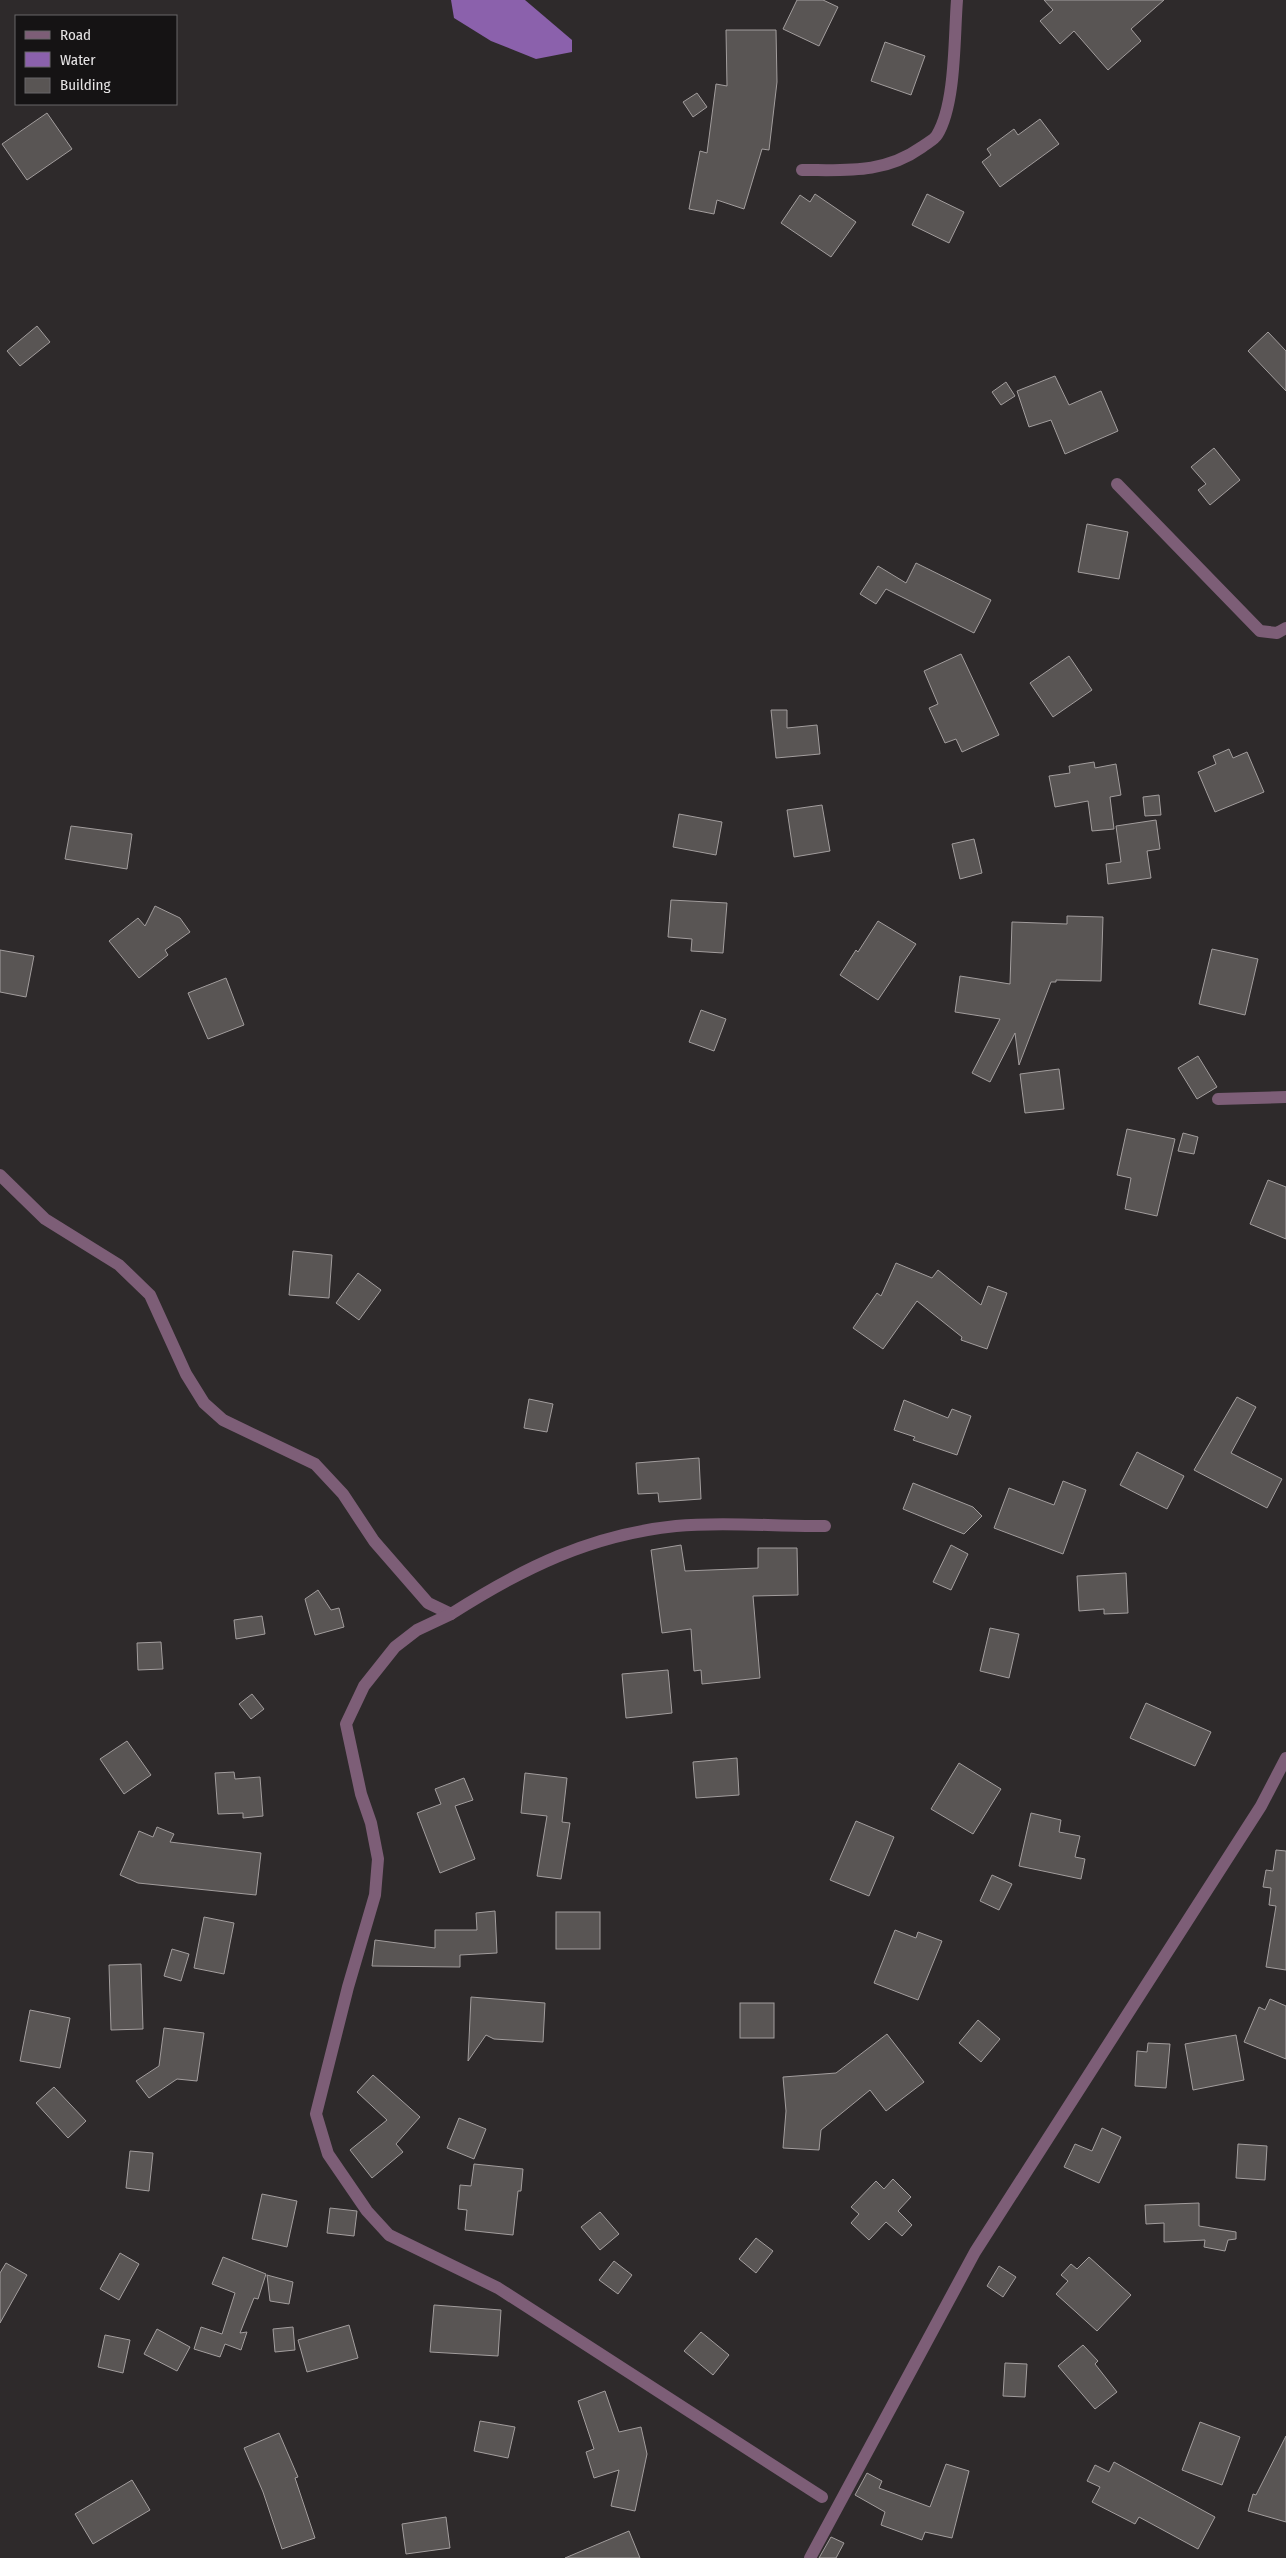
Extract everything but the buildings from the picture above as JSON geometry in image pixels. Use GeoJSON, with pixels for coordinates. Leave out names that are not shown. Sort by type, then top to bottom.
{"type":"FeatureCollection","features":[{"type":"Feature","properties":{"kind":"street"},"geometry":{"type":"LineString","coordinates":[[802,170],[848,170],[888,166],[910,156],[936,136],[949,101],[956,0]]}},
{"type":"Feature","properties":{"kind":"street"},"geometry":{"type":"LineString","coordinates":[[1117,484],[1260,631],[1277,633],[1286,628]]}},
{"type":"Feature","properties":{"kind":"street"},"geometry":{"type":"LineString","coordinates":[[1218,1099],[1286,1097]]}},
{"type":"Feature","properties":{"kind":"street"},"geometry":{"type":"LineString","coordinates":[[0,1175],[45,1219],[119,1266],[150,1295],[186,1374],[204,1403],[223,1420],[316,1464],[343,1494],[374,1541],[428,1603],[451,1614]]}},
{"type":"Feature","properties":{"kind":"street"},"geometry":{"type":"LineString","coordinates":[[822,2497],[498,2288],[389,2235],[367,2211],[328,2154],[316,2114],[348,1987],[375,1895],[378,1859],[371,1822],[361,1794],[346,1724],[364,1686],[395,1647],[417,1630],[451,1614],[510,1579],[578,1547],[613,1536],[676,1526],[724,1524],[780,1527],[825,1526]]}},
{"type":"Feature","properties":{"kind":"street"},"geometry":{"type":"LineString","coordinates":[[810,2558],[975,2252],[1261,1806],[1286,1758]]}},
{"type":"Feature","properties":{"kind":"water"},"geometry":{"type":"Polygon","coordinates":[[[451,0],[525,0],[572,40],[572,52],[536,59],[491,41],[454,18],[451,0]]]}}]}
